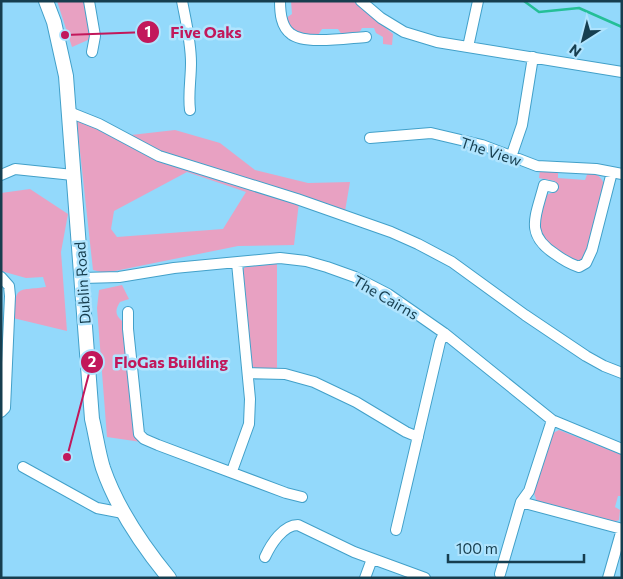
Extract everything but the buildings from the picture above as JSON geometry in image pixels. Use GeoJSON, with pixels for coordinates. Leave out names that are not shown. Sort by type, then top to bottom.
{"type":"FeatureCollection","features":[{"type":"Feature","properties":{"kind":"main road","name":"Dublin Road"},"geometry":{"type":"LineString","coordinates":[[46,1],[54,22],[65,70],[92,419],[103,468],[123,513],[137,537],[169,578]]}},
{"type":"Feature","properties":{"kind":"street"},"geometry":{"type":"LineString","coordinates":[[89,1],[95,36],[92,52]]}},
{"type":"Feature","properties":{"kind":"street"},"geometry":{"type":"LineString","coordinates":[[182,1],[189,37],[191,64],[190,110]]}},
{"type":"Feature","properties":{"kind":"street"},"geometry":{"type":"LineString","coordinates":[[280,1],[280,13],[284,24],[291,34],[302,39],[366,37]]}},
{"type":"Feature","properties":{"kind":"street"},"geometry":{"type":"LineString","coordinates":[[362,1],[374,5],[381,18],[404,32],[437,42],[622,72]]}},
{"type":"Feature","properties":{"kind":"street"},"geometry":{"type":"LineString","coordinates":[[468,47],[478,1]]}},
{"type":"Feature","properties":{"kind":"street"},"geometry":{"type":"LineString","coordinates":[[511,157],[522,125],[533,57]]}},
{"type":"Feature","properties":{"kind":"street"},"geometry":{"type":"LineString","coordinates":[[69,112],[99,124],[159,156],[297,199],[391,232],[418,244],[452,262],[586,356],[622,373]]}},
{"type":"Feature","properties":{"kind":"street","name":"The View"},"geometry":{"type":"LineString","coordinates":[[370,138],[431,133],[482,145],[537,166],[596,169],[617,173],[592,250],[586,263],[579,267],[562,259],[541,244],[535,231],[534,223],[544,185],[553,187]]}},
{"type":"Feature","properties":{"kind":"street"},"geometry":{"type":"LineString","coordinates":[[1,174],[15,170],[73,175]]}},
{"type":"Feature","properties":{"kind":"street","name":"The Cairns"},"geometry":{"type":"LineString","coordinates":[[82,278],[119,276],[174,268],[280,258],[306,261],[327,267],[355,277],[388,294],[444,333],[552,420],[622,449]]}},
{"type":"Feature","properties":{"kind":"street"},"geometry":{"type":"LineString","coordinates":[[232,471],[249,424],[250,399],[237,263]]}},
{"type":"Feature","properties":{"kind":"street"},"geometry":{"type":"LineString","coordinates":[[1,277],[9,286],[10,296],[5,408],[1,412]]}},
{"type":"Feature","properties":{"kind":"street"},"geometry":{"type":"LineString","coordinates":[[128,312],[128,329],[139,434],[144,439],[158,445],[286,492],[302,496]]}},
{"type":"Feature","properties":{"kind":"street"},"geometry":{"type":"LineString","coordinates":[[396,530],[440,342],[444,333]]}},
{"type":"Feature","properties":{"kind":"street"},"geometry":{"type":"LineString","coordinates":[[248,373],[285,374],[314,382],[356,402],[406,432],[418,437]]}},
{"type":"Feature","properties":{"kind":"street"},"geometry":{"type":"LineString","coordinates":[[500,574],[521,502],[529,491],[534,479],[552,420]]}},
{"type":"Feature","properties":{"kind":"street"},"geometry":{"type":"LineString","coordinates":[[23,467],[97,508],[123,513]]}},
{"type":"Feature","properties":{"kind":"street"},"geometry":{"type":"LineString","coordinates":[[521,502],[622,529],[608,578]]}},
{"type":"Feature","properties":{"kind":"street"},"geometry":{"type":"LineString","coordinates":[[265,557],[280,534],[293,525],[298,525],[372,559],[424,578]]}},
{"type":"Feature","properties":{"kind":"street"},"geometry":{"type":"LineString","coordinates":[[365,578],[372,559]]}},
{"type":"Feature","properties":{"kind":"shaded area"},"geometry":{"type":"Polygon","coordinates":[[[57,1],[85,1],[91,34],[88,40],[72,47],[57,1]]]}},
{"type":"Feature","properties":{"kind":"shaded area"},"geometry":{"type":"Polygon","coordinates":[[[291,1],[353,1],[393,34],[392,45],[383,44],[383,37],[376,33],[374,28],[362,28],[359,33],[342,35],[338,29],[322,29],[318,35],[307,35],[298,32],[291,27],[286,18],[292,14],[291,1]]]}},
{"type":"Feature","properties":{"kind":"shaded area"},"geometry":{"type":"Polygon","coordinates":[[[76,115],[131,135],[175,130],[220,143],[255,170],[308,183],[350,182],[344,217],[299,202],[294,245],[238,246],[105,273],[93,270],[76,115]],[[187,172],[114,211],[111,229],[117,237],[223,229],[246,192],[187,172]]]}},
{"type":"Feature","properties":{"kind":"shaded area"},"geometry":{"type":"Polygon","coordinates":[[[540,170],[558,171],[558,178],[585,180],[588,172],[601,178],[605,187],[585,259],[576,262],[554,251],[545,241],[539,221],[541,207],[546,195],[554,192],[555,181],[539,178],[540,170]]]}},
{"type":"Feature","properties":{"kind":"shaded area"},"geometry":{"type":"Polygon","coordinates":[[[30,189],[68,214],[61,252],[67,331],[13,318],[15,300],[19,292],[46,287],[43,277],[26,278],[1,271],[1,193],[30,189]]]}},
{"type":"Feature","properties":{"kind":"shaded area"},"geometry":{"type":"Polygon","coordinates":[[[277,264],[277,368],[256,369],[250,364],[240,274],[245,267],[277,264]]]}},
{"type":"Feature","properties":{"kind":"shaded area"},"geometry":{"type":"Polygon","coordinates":[[[122,285],[129,299],[120,302],[116,312],[122,321],[134,428],[141,442],[107,437],[97,308],[99,290],[122,285]]]}},
{"type":"Feature","properties":{"kind":"shaded area"},"geometry":{"type":"Polygon","coordinates":[[[559,430],[622,455],[622,496],[618,496],[615,507],[620,510],[619,520],[613,522],[537,502],[534,493],[551,436],[559,430]]]}},
{"type":"Feature","properties":{"kind":"waterway"},"geometry":{"type":"LineString","coordinates":[[524,1],[539,12],[579,8],[622,27]]}},
{"type":"Feature","properties":{"kind":"place","name":"Five Oaks"},"geometry":{"type":"Point","coordinates":[65,35]}},
{"type":"Feature","properties":{"kind":"place","name":"FloGas Building"},"geometry":{"type":"Point","coordinates":[67,457]}}]}
